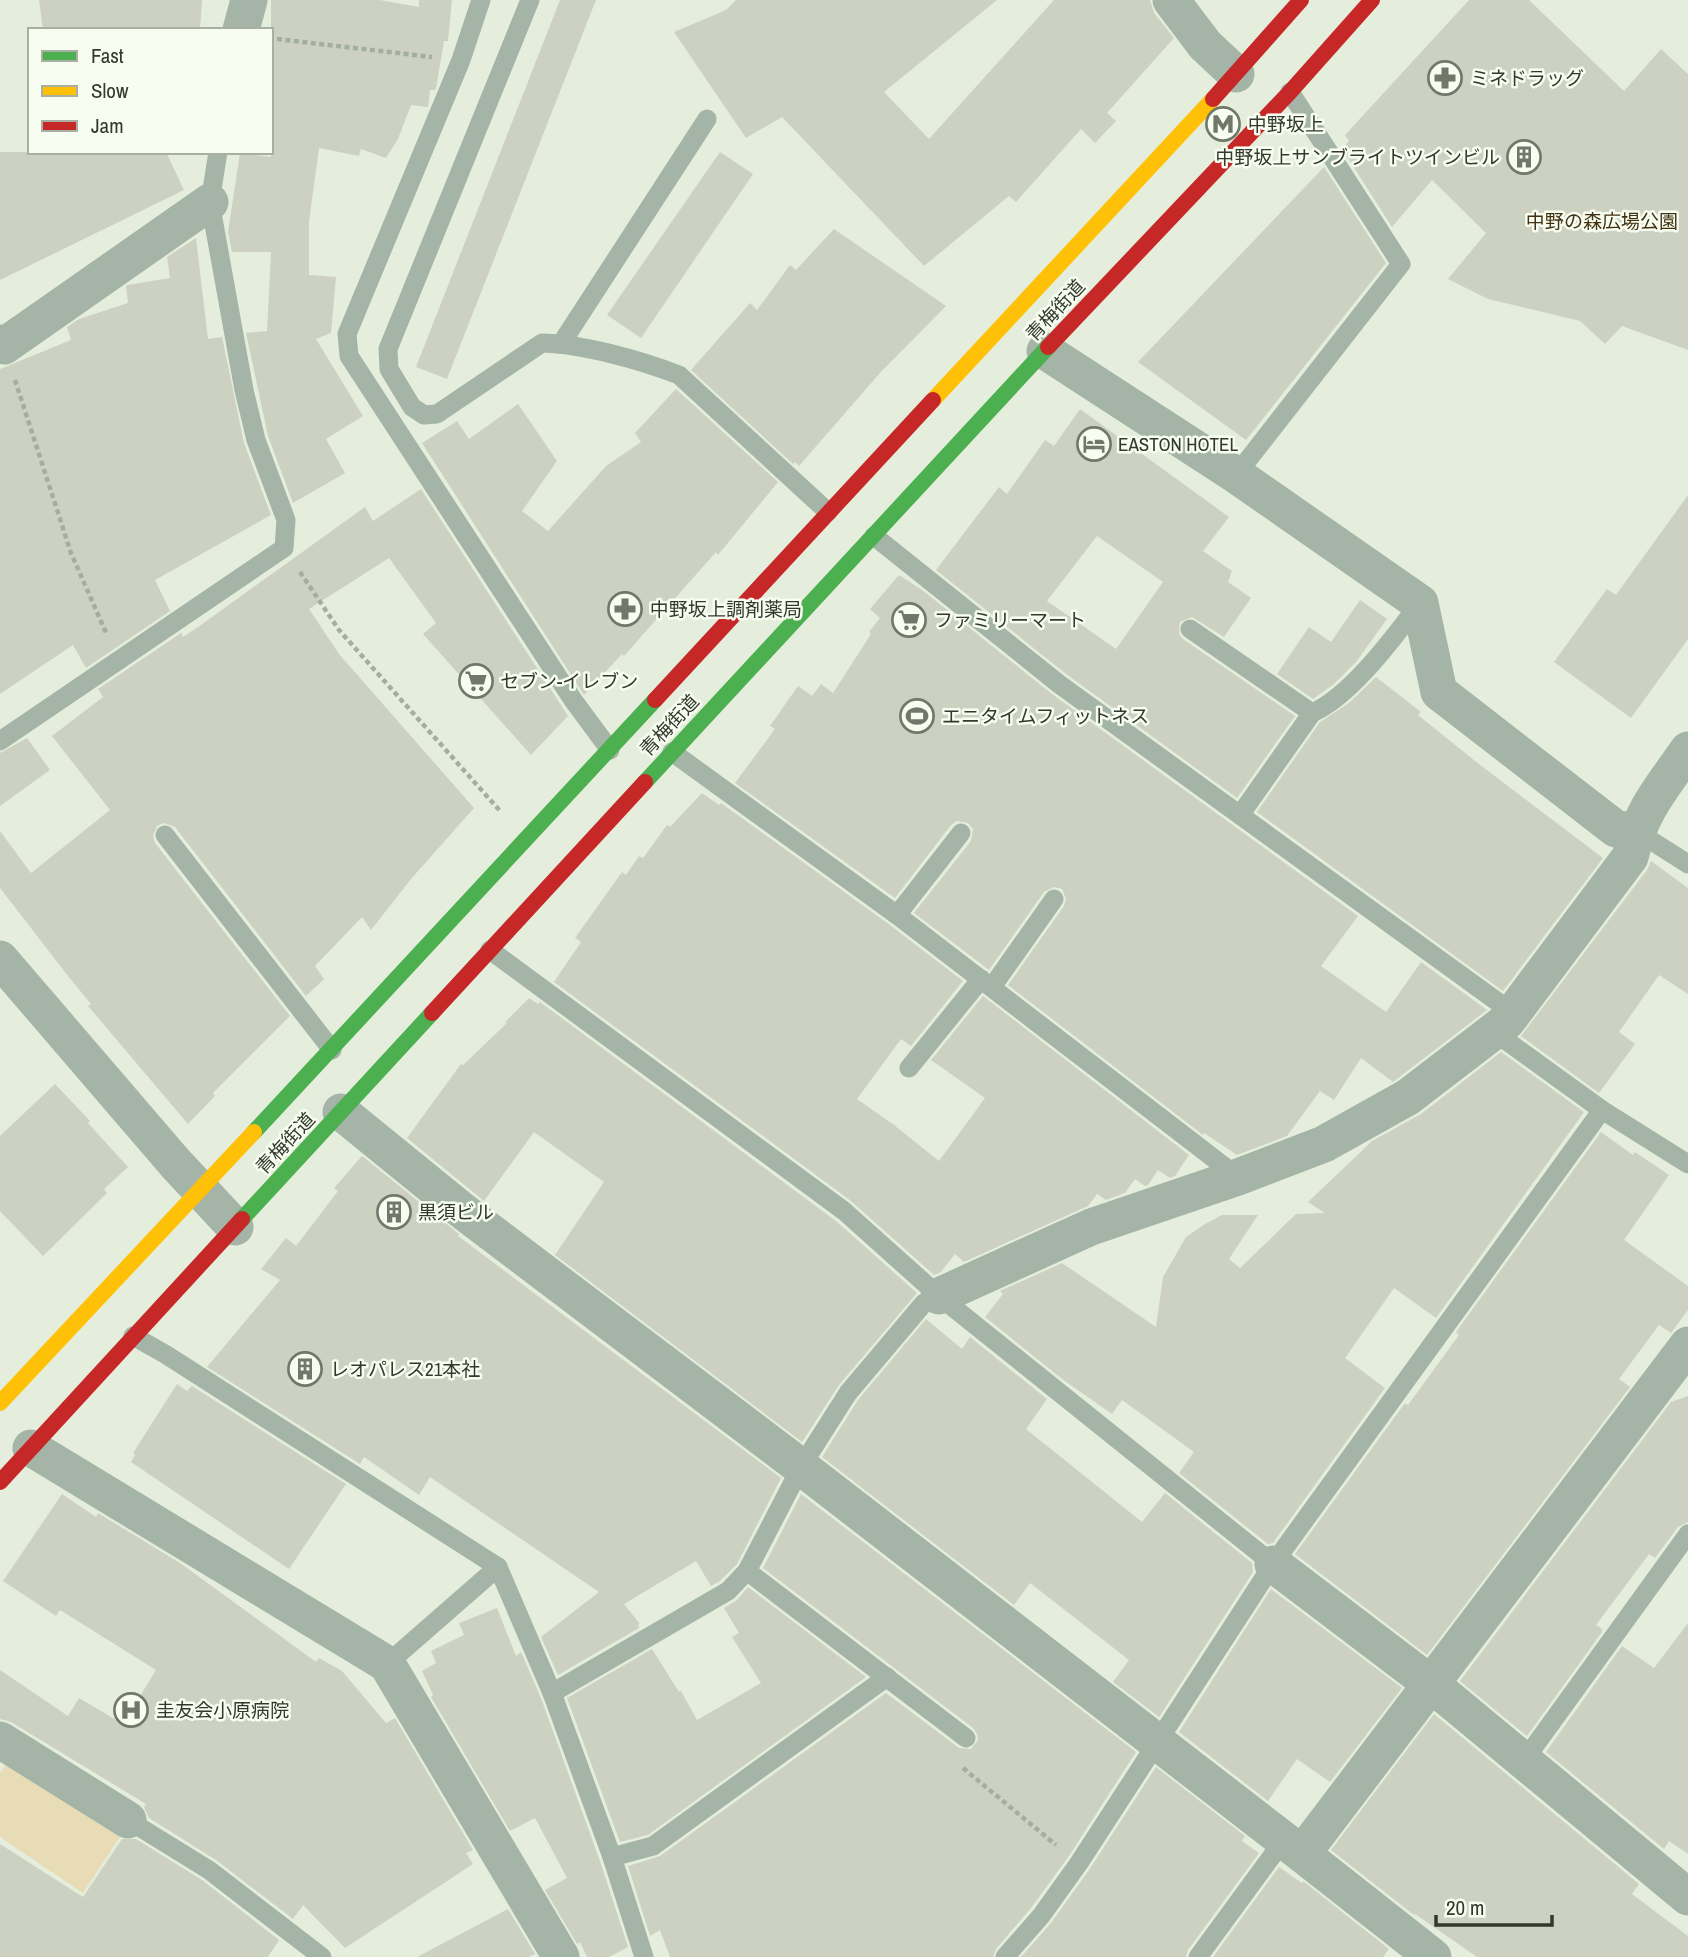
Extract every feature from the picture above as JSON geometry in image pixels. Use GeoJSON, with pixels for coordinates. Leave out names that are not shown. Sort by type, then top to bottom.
{"type":"FeatureCollection","features":[{"type":"Feature","properties":{"kind":"main road","name":"青梅街道"},"geometry":{"type":"LineString","coordinates":[[0,1403],[526,841],[1236,74],[1301,0]]}},
{"type":"Feature","properties":{"kind":"main road","name":"青梅街道"},"geometry":{"type":"LineString","coordinates":[[0,1482],[672,752],[1290,92],[1372,0]]}},
{"type":"Feature","properties":{"kind":"street"},"geometry":{"type":"LineString","coordinates":[[242,28],[249,0]]}},
{"type":"Feature","properties":{"kind":"street"},"geometry":{"type":"LineString","coordinates":[[1171,0],[1205,45],[1236,74]]}},
{"type":"Feature","properties":{"kind":"street"},"geometry":{"type":"LineString","coordinates":[[2,345],[210,202]]}},
{"type":"Feature","properties":{"kind":"street"},"geometry":{"type":"LineString","coordinates":[[1045,351],[1236,475],[1420,603],[1439,692],[1616,829],[1636,831]]}},
{"type":"Feature","properties":{"kind":"street"},"geometry":{"type":"LineString","coordinates":[[939,1296],[1091,1227],[1238,1177],[1324,1144],[1408,1097],[1507,1021],[1630,857],[1636,831],[1645,811],[1688,750]]}},
{"type":"Feature","properties":{"kind":"street"},"geometry":{"type":"LineString","coordinates":[[0,960],[235,1227]]}},
{"type":"Feature","properties":{"kind":"street"},"geometry":{"type":"LineString","coordinates":[[341,1112],[464,1212],[801,1467],[1433,1957]]}},
{"type":"Feature","properties":{"kind":"street"},"geometry":{"type":"LineString","coordinates":[[1293,1847],[1431,1684],[1688,1345]]}},
{"type":"Feature","properties":{"kind":"street"},"geometry":{"type":"LineString","coordinates":[[31,1448],[387,1664],[561,1957]]}},
{"type":"Feature","properties":{"kind":"street"},"geometry":{"type":"LineString","coordinates":[[1273,1564],[1431,1684],[1688,1897]]}},
{"type":"Feature","properties":{"kind":"street"},"geometry":{"type":"LineString","coordinates":[[0,1740],[128,1820]]}},
{"type":"Feature","properties":{"kind":"lane"},"geometry":{"type":"LineString","coordinates":[[481,0],[461,61],[347,334],[349,356],[573,700],[610,750]]}},
{"type":"Feature","properties":{"kind":"lane"},"geometry":{"type":"LineString","coordinates":[[530,0],[388,349],[389,369],[412,407],[424,415],[437,414],[542,343],[561,344],[657,366],[679,375],[828,512]]}},
{"type":"Feature","properties":{"kind":"lane"},"geometry":{"type":"LineString","coordinates":[[1236,475],[1401,264],[1290,92]]}},
{"type":"Feature","properties":{"kind":"lane"},"geometry":{"type":"LineString","coordinates":[[561,344],[707,119]]}},
{"type":"Feature","properties":{"kind":"lane"},"geometry":{"type":"LineString","coordinates":[[0,741],[284,548],[286,520],[256,440],[244,390],[210,202],[218,154]]}},
{"type":"Feature","properties":{"kind":"lane"},"geometry":{"type":"LineString","coordinates":[[874,536],[1059,684],[1502,1005],[1507,1021],[1504,1039],[1602,1110],[1688,1164]]}},
{"type":"Feature","properties":{"kind":"lane"},"geometry":{"type":"LineString","coordinates":[[1240,815],[1312,713],[1327,707],[1380,655],[1420,603]]}},
{"type":"Feature","properties":{"kind":"lane"},"geometry":{"type":"LineString","coordinates":[[1190,629],[1312,713]]}},
{"type":"Feature","properties":{"kind":"lane"},"geometry":{"type":"LineString","coordinates":[[672,752],[897,915],[1238,1177]]}},
{"type":"Feature","properties":{"kind":"lane"},"geometry":{"type":"LineString","coordinates":[[1636,831],[1688,864]]}},
{"type":"Feature","properties":{"kind":"lane"},"geometry":{"type":"LineString","coordinates":[[897,915],[961,833]]}},
{"type":"Feature","properties":{"kind":"lane"},"geometry":{"type":"LineString","coordinates":[[165,835],[332,1050]]}},
{"type":"Feature","properties":{"kind":"lane"},"geometry":{"type":"LineString","coordinates":[[909,1068],[986,983],[1054,899]]}},
{"type":"Feature","properties":{"kind":"lane"},"geometry":{"type":"LineString","coordinates":[[490,950],[844,1211],[939,1296],[1273,1564]]}},
{"type":"Feature","properties":{"kind":"lane"},"geometry":{"type":"LineString","coordinates":[[1005,1957],[1041,1916],[1079,1863],[1273,1564],[1602,1110]]}},
{"type":"Feature","properties":{"kind":"lane"},"geometry":{"type":"LineString","coordinates":[[552,1693],[728,1591],[747,1571],[801,1467],[848,1393],[924,1303],[939,1296]]}},
{"type":"Feature","properties":{"kind":"lane"},"geometry":{"type":"LineString","coordinates":[[133,1336],[498,1567],[552,1693],[612,1857],[644,1957]]}},
{"type":"Feature","properties":{"kind":"lane"},"geometry":{"type":"LineString","coordinates":[[1523,1762],[1688,1534]]}},
{"type":"Feature","properties":{"kind":"lane"},"geometry":{"type":"LineString","coordinates":[[387,1664],[498,1567]]}},
{"type":"Feature","properties":{"kind":"lane"},"geometry":{"type":"LineString","coordinates":[[747,1571],[965,1738]]}},
{"type":"Feature","properties":{"kind":"lane"},"geometry":{"type":"LineString","coordinates":[[612,1857],[653,1846],[887,1678]]}},
{"type":"Feature","properties":{"kind":"lane"},"geometry":{"type":"LineString","coordinates":[[128,1820],[209,1870],[322,1957]]}},
{"type":"Feature","properties":{"kind":"lane"},"geometry":{"type":"LineString","coordinates":[[1198,1957],[1293,1847]]}},
{"type":"Feature","properties":{"kind":"path"},"geometry":{"type":"LineString","coordinates":[[273,39],[461,61]]}},
{"type":"Feature","properties":{"kind":"path"},"geometry":{"type":"LineString","coordinates":[[2,345],[71,553],[118,660]]}},
{"type":"Feature","properties":{"kind":"path"},"geometry":{"type":"LineString","coordinates":[[284,548],[339,630],[526,841]]}},
{"type":"Feature","properties":{"kind":"path"},"geometry":{"type":"LineString","coordinates":[[965,1738],[951,1758],[1079,1863]]}},
{"type":"Feature","properties":{"kind":"shaded area"},"geometry":{"type":"Polygon","coordinates":[[[10,1758],[122,1834],[83,1893],[0,1837],[0,1773],[10,1758]]]}},
{"type":"Feature","properties":{"kind":"building"},"geometry":{"type":"Polygon","coordinates":[[[39,0],[202,0],[200,28],[43,28],[39,0]]]}},
{"type":"Feature","properties":{"kind":"building"},"geometry":{"type":"Polygon","coordinates":[[[271,0],[380,0],[419,7],[419,0],[452,0],[448,41],[444,41],[436,88],[430,90],[428,107],[411,105],[398,139],[386,158],[361,149],[359,156],[319,148],[309,222],[309,275],[336,277],[331,333],[316,339],[363,416],[326,439],[345,473],[293,503],[268,436],[246,333],[267,331],[271,252],[232,252],[228,232],[240,154],[271,157],[273,154],[271,0]]]}},
{"type":"Feature","properties":{"kind":"building"},"geometry":{"type":"Polygon","coordinates":[[[560,0],[596,0],[447,379],[416,367],[560,0]]]}},
{"type":"Feature","properties":{"kind":"building"},"geometry":{"type":"Polygon","coordinates":[[[736,0],[997,0],[884,92],[929,139],[1054,0],[1150,0],[1154,13],[1174,38],[1107,113],[1116,121],[1095,143],[1081,129],[1016,202],[1009,196],[924,266],[782,117],[746,138],[674,32],[726,10],[736,0]]]}},
{"type":"Feature","properties":{"kind":"building","name":"中野坂上サンブライトツインビル"},"geometry":{"type":"Polygon","coordinates":[[[1469,0],[1529,0],[1624,91],[1661,49],[1688,74],[1688,350],[1622,326],[1605,344],[1580,321],[1488,299],[1448,279],[1486,233],[1432,180],[1392,227],[1342,149],[1349,141],[1345,135],[1469,0]]]}},
{"type":"Feature","properties":{"kind":"building"},"geometry":{"type":"Polygon","coordinates":[[[0,152],[167,154],[184,190],[0,280],[0,152]]]}},
{"type":"Feature","properties":{"kind":"building"},"geometry":{"type":"Polygon","coordinates":[[[720,152],[753,174],[641,338],[607,315],[720,152]]]}},
{"type":"Feature","properties":{"kind":"building"},"geometry":{"type":"Polygon","coordinates":[[[1324,167],[1386,263],[1246,440],[1138,362],[1324,167]]]}},
{"type":"Feature","properties":{"kind":"building"},"geometry":{"type":"Polygon","coordinates":[[[834,229],[946,306],[879,374],[799,466],[795,462],[793,464],[691,370],[750,303],[757,310],[790,265],[796,270],[834,229]]]}},
{"type":"Feature","properties":{"kind":"building"},"geometry":{"type":"Polygon","coordinates":[[[196,238],[208,339],[222,337],[244,443],[271,515],[155,580],[170,611],[86,668],[73,645],[0,694],[0,369],[71,340],[67,327],[79,319],[128,303],[127,285],[170,278],[167,257],[196,238]]]}},
{"type":"Feature","properties":{"kind":"building"},"geometry":{"type":"Polygon","coordinates":[[[676,389],[778,482],[718,555],[716,552],[624,656],[622,654],[584,695],[422,443],[457,421],[469,439],[518,404],[557,461],[522,511],[548,531],[606,466],[641,442],[635,433],[676,389]]]}},
{"type":"Feature","properties":{"kind":"building"},"geometry":{"type":"Polygon","coordinates":[[[1080,409],[1229,517],[1203,551],[1232,571],[1228,582],[1251,598],[1224,637],[1192,617],[1180,622],[1179,634],[1295,716],[1237,798],[1066,674],[936,570],[999,487],[1007,494],[1045,440],[1054,446],[1080,409]],[[1097,536],[1047,601],[1116,649],[1163,582],[1097,536]]]}},
{"type":"Feature","properties":{"kind":"building"},"geometry":{"type":"Polygon","coordinates":[[[421,489],[568,716],[531,755],[423,634],[436,623],[389,558],[309,609],[339,654],[474,808],[411,879],[371,930],[362,917],[315,966],[324,979],[306,996],[175,827],[164,823],[157,826],[153,836],[155,843],[290,1016],[213,1093],[215,1096],[188,1124],[88,1006],[91,1004],[0,888],[0,831],[31,873],[110,810],[52,736],[103,697],[98,689],[181,633],[183,637],[198,627],[365,507],[373,521],[421,489]]]}},
{"type":"Feature","properties":{"kind":"building"},"geometry":{"type":"Polygon","coordinates":[[[1688,495],[1688,639],[1631,718],[1554,662],[1607,589],[1616,595],[1688,495]]]}},
{"type":"Feature","properties":{"kind":"building"},"geometry":{"type":"Polygon","coordinates":[[[899,575],[922,590],[1052,694],[1358,916],[1321,966],[1386,1012],[1421,962],[1487,1010],[1393,1082],[1361,1058],[1334,1100],[1320,1091],[1287,1136],[1237,1155],[1204,1133],[1203,1135],[1008,985],[1064,906],[1066,899],[1062,889],[1054,887],[1044,892],[989,970],[914,913],[971,841],[973,829],[968,823],[957,821],[951,825],[895,898],[735,783],[775,729],[770,726],[798,686],[812,696],[821,684],[833,693],[880,618],[870,609],[899,575]]]}},
{"type":"Feature","properties":{"kind":"building"},"geometry":{"type":"Polygon","coordinates":[[[1360,600],[1387,619],[1356,662],[1334,684],[1313,699],[1277,674],[1309,627],[1331,642],[1360,600]]]}},
{"type":"Feature","properties":{"kind":"building"},"geometry":{"type":"Polygon","coordinates":[[[1376,677],[1421,712],[1418,715],[1475,761],[1603,858],[1503,991],[1257,812],[1320,722],[1349,703],[1376,677]]]}},
{"type":"Feature","properties":{"kind":"building"},"geometry":{"type":"Polygon","coordinates":[[[27,738],[50,770],[0,806],[0,753],[27,738]]]}},
{"type":"Feature","properties":{"kind":"building"},"geometry":{"type":"Polygon","coordinates":[[[702,793],[719,805],[721,803],[963,981],[911,1046],[901,1039],[857,1099],[939,1161],[985,1098],[931,1060],[983,996],[1189,1155],[1175,1176],[1170,1178],[1158,1170],[1148,1185],[1145,1186],[1135,1179],[1125,1193],[1106,1200],[1097,1194],[1088,1206],[964,1262],[955,1254],[941,1272],[934,1275],[851,1201],[554,982],[581,942],[575,938],[622,872],[626,875],[639,856],[643,858],[667,825],[670,827],[702,793]]]}},
{"type":"Feature","properties":{"kind":"building"},"geometry":{"type":"Polygon","coordinates":[[[1651,861],[1688,888],[1688,994],[1659,975],[1619,1032],[1635,1044],[1599,1093],[1521,1036],[1647,870],[1651,861]]]}},
{"type":"Feature","properties":{"kind":"building"},"geometry":{"type":"Polygon","coordinates":[[[529,998],[538,1004],[540,1002],[836,1221],[917,1293],[839,1385],[802,1442],[555,1255],[604,1182],[534,1132],[484,1201],[407,1138],[461,1064],[507,1023],[505,1022],[529,998]]]}},
{"type":"Feature","properties":{"kind":"building"},"geometry":{"type":"Polygon","coordinates":[[[1501,1052],[1584,1112],[1436,1318],[1394,1288],[1345,1358],[1385,1388],[1273,1543],[1268,1544],[1179,1473],[1194,1452],[1122,1400],[1112,1414],[1062,1379],[985,1317],[1003,1294],[1000,1291],[1062,1263],[1156,1327],[1163,1277],[1186,1237],[1222,1215],[1258,1215],[1229,1259],[1240,1268],[1296,1214],[1325,1213],[1308,1202],[1372,1141],[1421,1114],[1501,1052]]]}},
{"type":"Feature","properties":{"kind":"building"},"geometry":{"type":"Polygon","coordinates":[[[55,1084],[128,1167],[104,1189],[107,1193],[43,1256],[0,1211],[0,1136],[55,1084]]]}},
{"type":"Feature","properties":{"kind":"building"},"geometry":{"type":"Polygon","coordinates":[[[1601,1132],[1633,1155],[1635,1152],[1669,1175],[1624,1240],[1688,1286],[1688,1310],[1671,1333],[1659,1325],[1619,1379],[1630,1387],[1427,1655],[1295,1554],[1405,1403],[1408,1405],[1459,1335],[1456,1332],[1601,1132]]]}},
{"type":"Feature","properties":{"kind":"building"},"geometry":{"type":"Polygon","coordinates":[[[362,1156],[459,1234],[458,1236],[781,1478],[737,1564],[720,1581],[711,1586],[696,1561],[624,1604],[640,1624],[639,1628],[558,1675],[541,1637],[599,1592],[430,1477],[419,1495],[364,1457],[360,1464],[207,1367],[280,1280],[261,1269],[286,1238],[296,1246],[338,1191],[334,1188],[362,1156]]]}},
{"type":"Feature","properties":{"kind":"building"},"geometry":{"type":"Polygon","coordinates":[[[926,1319],[962,1349],[970,1337],[1047,1399],[1026,1429],[1142,1522],[1165,1493],[1252,1563],[1253,1572],[1159,1717],[1113,1682],[1129,1660],[1030,1583],[1014,1605],[822,1457],[858,1400],[926,1319]]]}},
{"type":"Feature","properties":{"kind":"building"},"geometry":{"type":"Polygon","coordinates":[[[177,1384],[187,1391],[192,1386],[346,1484],[289,1569],[131,1462],[135,1455],[133,1453],[177,1384]]]}},
{"type":"Feature","properties":{"kind":"building"},"geometry":{"type":"Polygon","coordinates":[[[1688,1396],[1688,1522],[1678,1527],[1655,1558],[1649,1554],[1596,1625],[1602,1632],[1527,1736],[1460,1681],[1671,1402],[1688,1396]]]}},
{"type":"Feature","properties":{"kind":"building"},"geometry":{"type":"Polygon","coordinates":[[[62,1494],[96,1517],[98,1513],[180,1563],[316,1662],[319,1658],[342,1671],[386,1723],[395,1718],[473,1850],[466,1853],[473,1864],[345,1948],[303,1905],[293,1919],[216,1860],[149,1818],[144,1807],[146,1804],[11,1722],[0,1719],[0,1670],[68,1716],[79,1698],[123,1724],[156,1670],[60,1610],[56,1616],[3,1581],[62,1494]]]}},
{"type":"Feature","properties":{"kind":"building"},"geometry":{"type":"Polygon","coordinates":[[[801,1494],[1136,1752],[1069,1856],[1031,1908],[996,1949],[993,1957],[670,1957],[660,1930],[650,1936],[628,1866],[660,1856],[886,1693],[959,1748],[971,1749],[978,1740],[973,1728],[763,1568],[801,1494]]]}},
{"type":"Feature","properties":{"kind":"building"},"geometry":{"type":"Polygon","coordinates":[[[748,1587],[866,1677],[648,1835],[620,1842],[567,1698],[652,1649],[697,1720],[761,1683],[732,1637],[739,1633],[724,1608],[737,1600],[748,1587]]]}},
{"type":"Feature","properties":{"kind":"building"},"geometry":{"type":"Polygon","coordinates":[[[1271,1589],[1402,1688],[1330,1782],[1297,1759],[1268,1801],[1179,1732],[1271,1589]]]}},
{"type":"Feature","properties":{"kind":"building"},"geometry":{"type":"Polygon","coordinates":[[[497,1608],[516,1656],[521,1652],[541,1698],[628,1947],[609,1957],[587,1957],[580,1942],[577,1944],[545,1890],[567,1878],[535,1818],[510,1831],[431,1697],[433,1695],[422,1671],[436,1663],[431,1651],[464,1635],[459,1623],[497,1608]]]}},
{"type":"Feature","properties":{"kind":"building"},"geometry":{"type":"Polygon","coordinates":[[[1688,1623],[1688,1854],[1669,1841],[1664,1849],[1546,1752],[1622,1646],[1654,1668],[1688,1623]]]}},
{"type":"Feature","properties":{"kind":"building"},"geometry":{"type":"Polygon","coordinates":[[[1434,1714],[1639,1884],[1632,1894],[1688,1936],[1688,1957],[1477,1957],[1414,1915],[1331,1850],[1434,1714]]]}},
{"type":"Feature","properties":{"kind":"building"},"geometry":{"type":"Polygon","coordinates":[[[1156,1767],[1245,1836],[1242,1841],[1259,1853],[1188,1950],[1186,1957],[1021,1957],[1051,1923],[1089,1870],[1156,1767]]]}},
{"type":"Feature","properties":{"kind":"building"},"geometry":{"type":"Polygon","coordinates":[[[122,1839],[136,1839],[202,1880],[279,1940],[268,1957],[0,1957],[0,1844],[83,1897],[122,1839]]]}},
{"type":"Feature","properties":{"kind":"building"},"geometry":{"type":"Polygon","coordinates":[[[1279,1867],[1302,1883],[1303,1881],[1389,1949],[1383,1957],[1213,1957],[1279,1867]]]}},
{"type":"Feature","properties":{"kind":"building"},"geometry":{"type":"Polygon","coordinates":[[[508,1909],[535,1954],[529,1957],[417,1957],[508,1909]]]}},
{"type":"Feature","properties":{"kind":"traffic: fast"},"geometry":{"type":"LineString","coordinates":[[645,782],[1048,347]]}},
{"type":"Feature","properties":{"kind":"traffic: fast"},"geometry":{"type":"LineString","coordinates":[[254,1132],[655,700]]}},
{"type":"Feature","properties":{"kind":"traffic: fast"},"geometry":{"type":"LineString","coordinates":[[242,1219],[432,1013]]}},
{"type":"Feature","properties":{"kind":"traffic: slow"},"geometry":{"type":"LineString","coordinates":[[933,400],[1213,99]]}},
{"type":"Feature","properties":{"kind":"traffic: slow"},"geometry":{"type":"LineString","coordinates":[[0,1403],[254,1132]]}},
{"type":"Feature","properties":{"kind":"traffic: jam"},"geometry":{"type":"LineString","coordinates":[[1213,99],[1301,0]]}},
{"type":"Feature","properties":{"kind":"traffic: jam"},"geometry":{"type":"LineString","coordinates":[[1048,347],[1290,92],[1372,0]]}},
{"type":"Feature","properties":{"kind":"traffic: jam"},"geometry":{"type":"LineString","coordinates":[[655,700],[933,400]]}},
{"type":"Feature","properties":{"kind":"traffic: jam"},"geometry":{"type":"LineString","coordinates":[[432,1013],[645,782]]}},
{"type":"Feature","properties":{"kind":"traffic: jam"},"geometry":{"type":"LineString","coordinates":[[0,1482],[242,1219]]}},
{"type":"Feature","properties":{"kind":"place","name":"ミネドラッグ"},"geometry":{"type":"Point","coordinates":[1445,78]}},
{"type":"Feature","properties":{"kind":"place","name":"中野坂上"},"geometry":{"type":"Point","coordinates":[1223,124]}},
{"type":"Feature","properties":{"kind":"place","name":"中野坂上サンブライトツインビル"},"geometry":{"type":"Point","coordinates":[1524,157]}},
{"type":"Feature","properties":{"kind":"place","name":"EASTON HOTEL"},"geometry":{"type":"Point","coordinates":[1094,444]}},
{"type":"Feature","properties":{"kind":"place","name":"中野坂上調剤薬局"},"geometry":{"type":"Point","coordinates":[625,609]}},
{"type":"Feature","properties":{"kind":"place","name":"ファミリーマート"},"geometry":{"type":"Point","coordinates":[909,620]}},
{"type":"Feature","properties":{"kind":"place","name":"セブン-イレブン"},"geometry":{"type":"Point","coordinates":[476,681]}},
{"type":"Feature","properties":{"kind":"place","name":"エニタイムフィットネス"},"geometry":{"type":"Point","coordinates":[917,716]}},
{"type":"Feature","properties":{"kind":"place","name":"黒須ビル"},"geometry":{"type":"Point","coordinates":[394,1212]}},
{"type":"Feature","properties":{"kind":"place","name":"レオパレス21本社"},"geometry":{"type":"Point","coordinates":[305,1369]}},
{"type":"Feature","properties":{"kind":"place","name":"圭友会小原病院"},"geometry":{"type":"Point","coordinates":[131,1710]}},
{"type":"Feature","properties":{"kind":"park label","name":"中野の森広場公園"},"geometry":{"type":"Point","coordinates":[1602,221]}}]}
